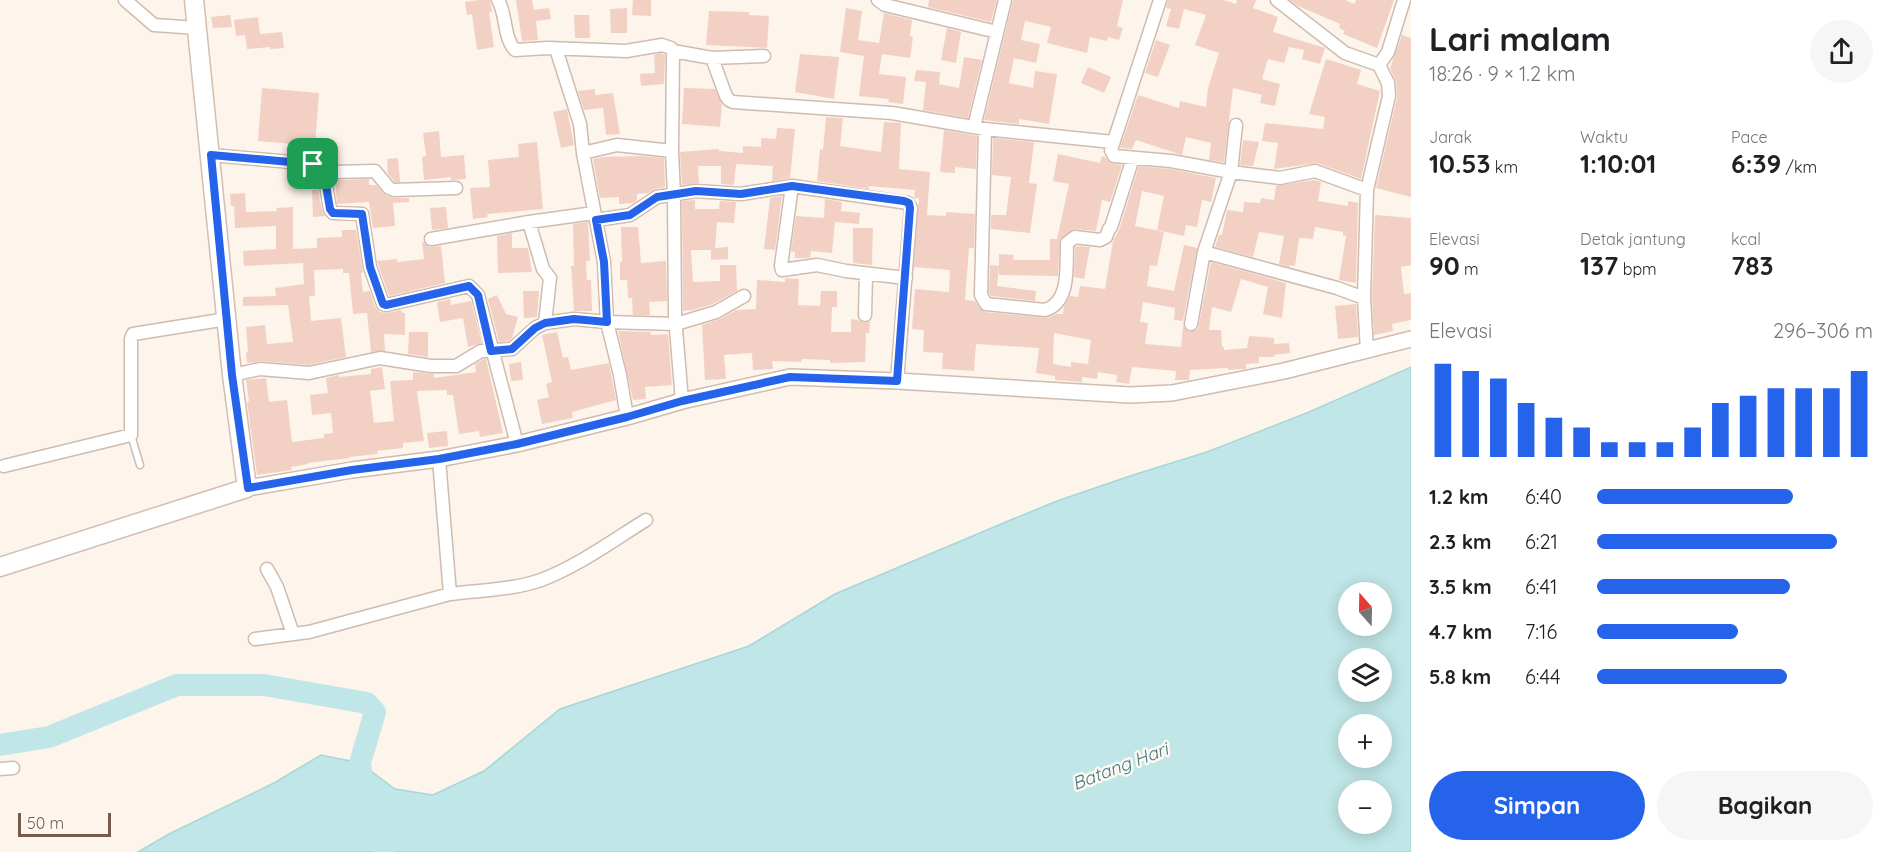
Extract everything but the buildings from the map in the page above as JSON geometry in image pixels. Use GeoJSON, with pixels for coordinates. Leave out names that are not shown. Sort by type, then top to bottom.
{"type":"FeatureCollection","features":[{"type":"Feature","properties":{"kind":"main road"},"geometry":{"type":"LineString","coordinates":[[0,567],[248,488],[232,375],[195,0]]}},
{"type":"Feature","properties":{"kind":"street"},"geometry":{"type":"LineString","coordinates":[[124,0],[154,25],[197,28]]}},
{"type":"Feature","properties":{"kind":"street"},"geometry":{"type":"LineString","coordinates":[[498,0],[503,12],[509,44],[515,50],[626,51],[662,45],[673,51],[712,58],[764,56]]}},
{"type":"Feature","properties":{"kind":"street"},"geometry":{"type":"LineString","coordinates":[[878,0],[885,5],[997,32]]}},
{"type":"Feature","properties":{"kind":"street"},"geometry":{"type":"LineString","coordinates":[[1005,0],[980,128],[981,295],[986,304],[1045,310],[1054,307],[1064,292],[1067,243],[1075,237],[1100,240],[1106,237],[1108,229],[1112,226],[1133,158]]}},
{"type":"Feature","properties":{"kind":"street"},"geometry":{"type":"LineString","coordinates":[[1160,0],[1113,142],[1111,150],[1114,156],[1171,160],[1232,172],[1280,178],[1315,171],[1367,190]]}},
{"type":"Feature","properties":{"kind":"street"},"geometry":{"type":"LineString","coordinates":[[1278,0],[1345,53],[1379,65],[1388,83],[1389,96],[1367,190],[1364,298],[1367,351]]}},
{"type":"Feature","properties":{"kind":"street"},"geometry":{"type":"LineString","coordinates":[[1379,65],[1388,52],[1404,0]]}},
{"type":"Feature","properties":{"kind":"street"},"geometry":{"type":"LineString","coordinates":[[556,49],[580,124],[583,153],[604,262],[607,322],[620,375],[627,417]]}},
{"type":"Feature","properties":{"kind":"street"},"geometry":{"type":"LineString","coordinates":[[673,51],[672,151],[676,324],[682,401]]}},
{"type":"Feature","properties":{"kind":"street"},"geometry":{"type":"LineString","coordinates":[[712,58],[726,96],[734,102],[892,113],[980,128],[1113,142]]}},
{"type":"Feature","properties":{"kind":"street"},"geometry":{"type":"LineString","coordinates":[[1191,324],[1204,252],[1232,172],[1236,125]]}},
{"type":"Feature","properties":{"kind":"street"},"geometry":{"type":"LineString","coordinates":[[583,153],[617,145],[672,151]]}},
{"type":"Feature","properties":{"kind":"street"},"geometry":{"type":"LineString","coordinates":[[211,155],[313,164],[332,172],[375,171],[389,188],[394,190],[456,188]]}},
{"type":"Feature","properties":{"kind":"street"},"geometry":{"type":"LineString","coordinates":[[323,167],[330,209],[333,213],[362,214],[370,267],[383,304],[469,286],[478,295],[517,444]]}},
{"type":"Feature","properties":{"kind":"street"},"geometry":{"type":"LineString","coordinates":[[792,186],[782,270],[817,265],[866,274],[906,278]]}},
{"type":"Feature","properties":{"kind":"street"},"geometry":{"type":"LineString","coordinates":[[431,239],[529,222],[630,215],[651,200],[696,191],[741,194],[792,186],[904,201],[909,203],[910,208],[897,381]]}},
{"type":"Feature","properties":{"kind":"street"},"geometry":{"type":"LineString","coordinates":[[529,222],[543,269],[550,278],[545,323]]}},
{"type":"Feature","properties":{"kind":"street"},"geometry":{"type":"LineString","coordinates":[[1204,252],[1337,288],[1364,298]]}},
{"type":"Feature","properties":{"kind":"street"},"geometry":{"type":"LineString","coordinates":[[866,274],[866,315]]}},
{"type":"Feature","properties":{"kind":"street"},"geometry":{"type":"LineString","coordinates":[[232,375],[260,369],[309,373],[381,358],[388,361],[439,367],[456,366],[481,351],[512,349],[535,328],[545,323],[574,319],[676,324],[716,312],[744,296]]}},
{"type":"Feature","properties":{"kind":"street"},"geometry":{"type":"LineString","coordinates":[[3,465],[131,435],[131,339],[133,334],[227,319]]}},
{"type":"Feature","properties":{"kind":"street"},"geometry":{"type":"LineString","coordinates":[[248,488],[352,470],[439,459],[517,444],[682,401],[790,377],[1130,394],[1172,393],[1284,371],[1411,339]]}},
{"type":"Feature","properties":{"kind":"street"},"geometry":{"type":"LineString","coordinates":[[439,459],[450,594]]}},
{"type":"Feature","properties":{"kind":"street"},"geometry":{"type":"LineString","coordinates":[[255,639],[320,630],[450,594],[521,585],[539,580],[559,573],[646,520]]}},
{"type":"Feature","properties":{"kind":"street"},"geometry":{"type":"LineString","coordinates":[[267,569],[278,587],[293,634]]}},
{"type":"Feature","properties":{"kind":"street"},"geometry":{"type":"LineString","coordinates":[[0,769],[14,768]]}},
{"type":"Feature","properties":{"kind":"lane"},"geometry":{"type":"LineString","coordinates":[[131,435],[140,465]]}},
{"type":"Feature","properties":{"kind":"water","name":"Batang Hari"},"geometry":{"type":"Polygon","coordinates":[[[1411,367],[1411,852],[138,852],[169,834],[274,783],[321,755],[360,763],[395,789],[433,795],[484,771],[560,709],[749,646],[835,594],[1057,501],[1207,452],[1309,412],[1411,367]]]}},
{"type":"Feature","properties":{"kind":"waterway"},"geometry":{"type":"LineString","coordinates":[[0,745],[49,737],[177,685],[264,685],[367,703],[375,712],[360,763],[363,786],[385,852]]}},
{"type":"Feature","properties":{"kind":"route"},"geometry":{"type":"LineString","coordinates":[[211,155],[313,164],[323,167],[330,209],[333,213],[362,214],[370,267],[383,304],[469,286],[478,295],[491,351],[512,349],[535,328],[545,323],[574,319],[607,322],[604,262],[596,220],[630,215],[657,197],[696,191],[748,194],[792,186],[904,201],[909,203],[910,208],[897,381],[790,377],[682,401],[517,444],[439,459],[352,470],[248,488],[232,375],[211,155]]}}]}
